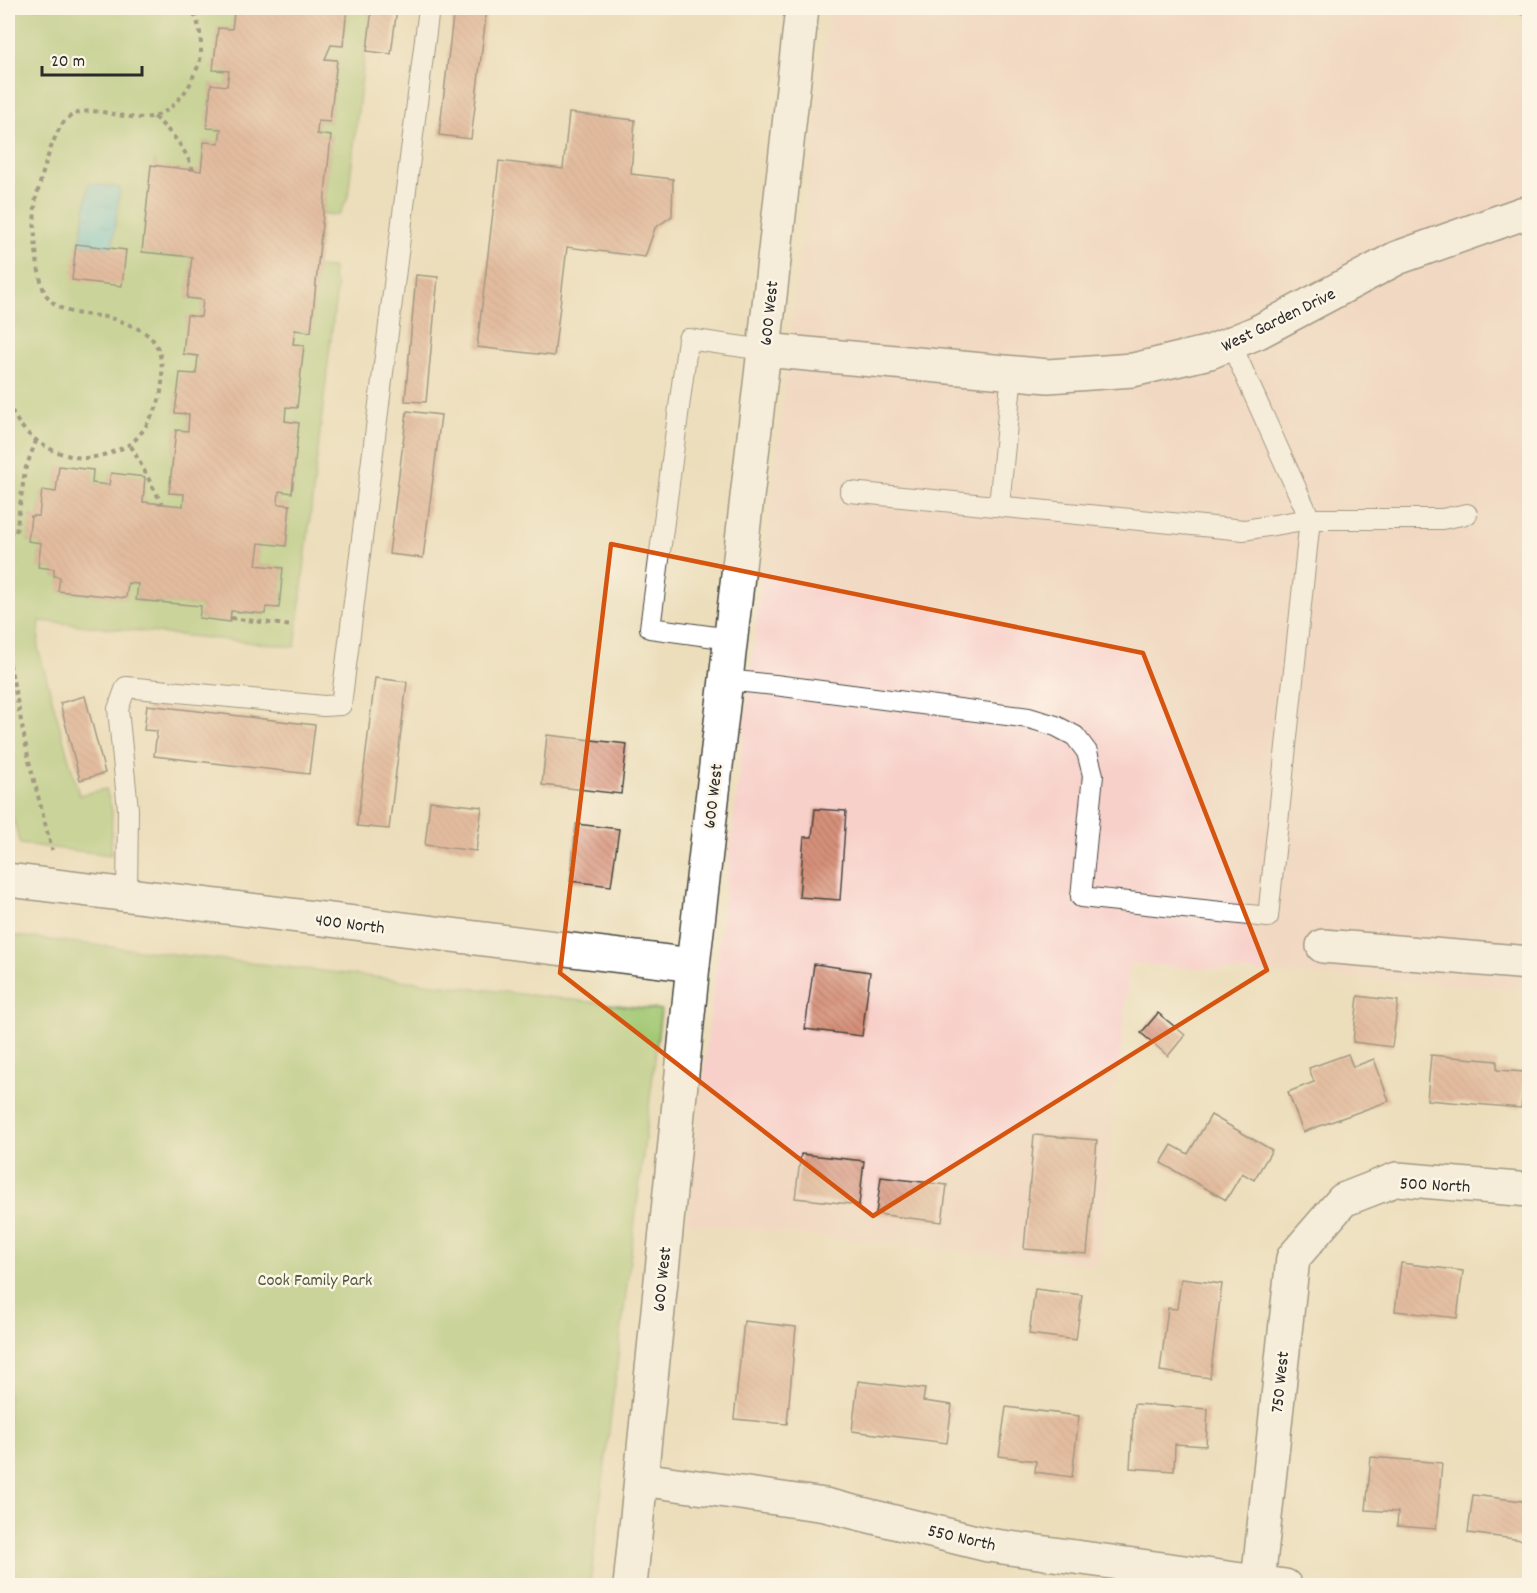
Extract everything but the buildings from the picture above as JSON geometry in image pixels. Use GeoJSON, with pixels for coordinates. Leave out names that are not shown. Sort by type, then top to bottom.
{"type":"FeatureCollection","features":[{"type":"Feature","properties":{"kind":"street","name":"600 West"},"geometry":{"type":"LineString","coordinates":[[630,1586],[693,965],[802,8]]}},
{"type":"Feature","properties":{"kind":"street","name":"West Garden Drive"},"geometry":{"type":"LineString","coordinates":[[764,350],[1048,376],[1134,370],[1210,352],[1231,344],[1398,258],[1527,222]]}},
{"type":"Feature","properties":{"kind":"street","name":"400 North"},"geometry":{"type":"LineString","coordinates":[[8,880],[693,965]]}},
{"type":"Feature","properties":{"kind":"street"},"geometry":{"type":"LineString","coordinates":[[1323,946],[1530,963]]}},
{"type":"Feature","properties":{"kind":"street","name":"500 North"},"geometry":{"type":"LineString","coordinates":[[1343,1200],[1397,1179],[1530,1190]]}},
{"type":"Feature","properties":{"kind":"street","name":"750 West"},"geometry":{"type":"LineString","coordinates":[[1271,1584],[1293,1258],[1343,1200]]}},
{"type":"Feature","properties":{"kind":"street","name":"550 North"},"geometry":{"type":"LineString","coordinates":[[641,1479],[825,1505],[988,1545],[1271,1584]]}},
{"type":"Feature","properties":{"kind":"lane"},"geometry":{"type":"LineString","coordinates":[[127,896],[128,809],[118,709],[126,687],[324,706],[341,705],[429,8]]}},
{"type":"Feature","properties":{"kind":"lane"},"geometry":{"type":"LineString","coordinates":[[730,639],[650,628],[688,339],[764,350]]}},
{"type":"Feature","properties":{"kind":"lane"},"geometry":{"type":"LineString","coordinates":[[726,681],[775,684],[1018,716],[1056,726],[1075,736],[1087,753],[1094,775],[1082,897],[1268,917],[1310,519],[1231,344]]}},
{"type":"Feature","properties":{"kind":"lane"},"geometry":{"type":"LineString","coordinates":[[999,506],[1012,373]]}},
{"type":"Feature","properties":{"kind":"lane"},"geometry":{"type":"LineString","coordinates":[[850,492],[1244,530],[1310,519],[1442,519],[1467,514]]}},
{"type":"Feature","properties":{"kind":"path"},"geometry":{"type":"LineString","coordinates":[[8,403],[20,426],[36,441],[62,454],[87,458],[130,446],[141,434],[156,410],[162,386],[162,366],[152,338],[143,331],[106,317],[73,313],[56,305],[45,295],[37,263],[35,202],[44,167],[60,128],[68,118],[86,111],[154,117],[172,107],[190,86],[201,59],[199,26],[191,8]]}},
{"type":"Feature","properties":{"kind":"path"},"geometry":{"type":"LineString","coordinates":[[154,117],[175,136],[193,170]]}},
{"type":"Feature","properties":{"kind":"path"},"geometry":{"type":"LineString","coordinates":[[8,533],[16,533],[25,470],[36,441]]}},
{"type":"Feature","properties":{"kind":"path"},"geometry":{"type":"LineString","coordinates":[[130,446],[162,504]]}},
{"type":"Feature","properties":{"kind":"path"},"geometry":{"type":"LineString","coordinates":[[231,618],[293,626]]}},
{"type":"Feature","properties":{"kind":"path"},"geometry":{"type":"LineString","coordinates":[[8,655],[29,761],[52,850]]}},
{"type":"Feature","properties":{"kind":"highlighted area"},"geometry":{"type":"Polygon","coordinates":[[[611,544],[1143,653],[1267,970],[873,1216],[560,973],[611,544]]]}},
{"type":"Feature","properties":{"kind":"shaded area"},"geometry":{"type":"Polygon","coordinates":[[[829,8],[1468,8],[1529,34],[1529,991],[1130,963],[1098,1266],[686,1223],[829,8]]]}},
{"type":"Feature","properties":{"kind":"green space"},"geometry":{"type":"Polygon","coordinates":[[[8,8],[226,8],[225,12],[234,13],[232,29],[218,28],[213,69],[229,71],[227,86],[211,84],[207,127],[221,129],[219,143],[204,142],[201,171],[156,167],[155,160],[143,252],[192,257],[187,298],[203,300],[201,317],[187,316],[183,354],[198,356],[196,374],[180,373],[175,412],[189,414],[188,431],[176,430],[169,492],[184,494],[183,506],[143,502],[145,477],[111,473],[109,485],[92,483],[93,470],[59,467],[56,492],[42,491],[39,516],[31,516],[28,541],[41,543],[38,567],[54,569],[54,576],[60,577],[59,591],[126,598],[128,583],[138,584],[136,600],[201,606],[200,618],[230,622],[231,611],[264,614],[266,607],[279,608],[283,568],[256,565],[259,543],[286,546],[289,505],[278,504],[279,491],[292,492],[299,423],[285,421],[286,407],[297,408],[304,345],[293,344],[295,330],[311,332],[317,267],[333,268],[333,278],[337,286],[295,647],[40,621],[38,648],[79,795],[106,789],[112,811],[111,855],[20,844],[8,798],[8,8]]]}},
{"type":"Feature","properties":{"kind":"green space"},"geometry":{"type":"Polygon","coordinates":[[[347,8],[370,8],[348,197],[339,215],[323,214],[331,136],[317,134],[318,121],[330,122],[337,61],[325,59],[325,44],[343,46],[347,8]]]}},
{"type":"Feature","properties":{"kind":"green space","name":"Cook Family Park"},"geometry":{"type":"Polygon","coordinates":[[[8,935],[661,1010],[590,1585],[8,1585],[8,935]]]}},
{"type":"Feature","properties":{"kind":"water"},"geometry":{"type":"Polygon","coordinates":[[[89,183],[120,188],[112,248],[80,244],[89,183]]]}},
{"type":"Feature","properties":{"kind":"railway"},"geometry":{"type":"LineString","coordinates":[[1509,8],[1530,16]]}}]}
